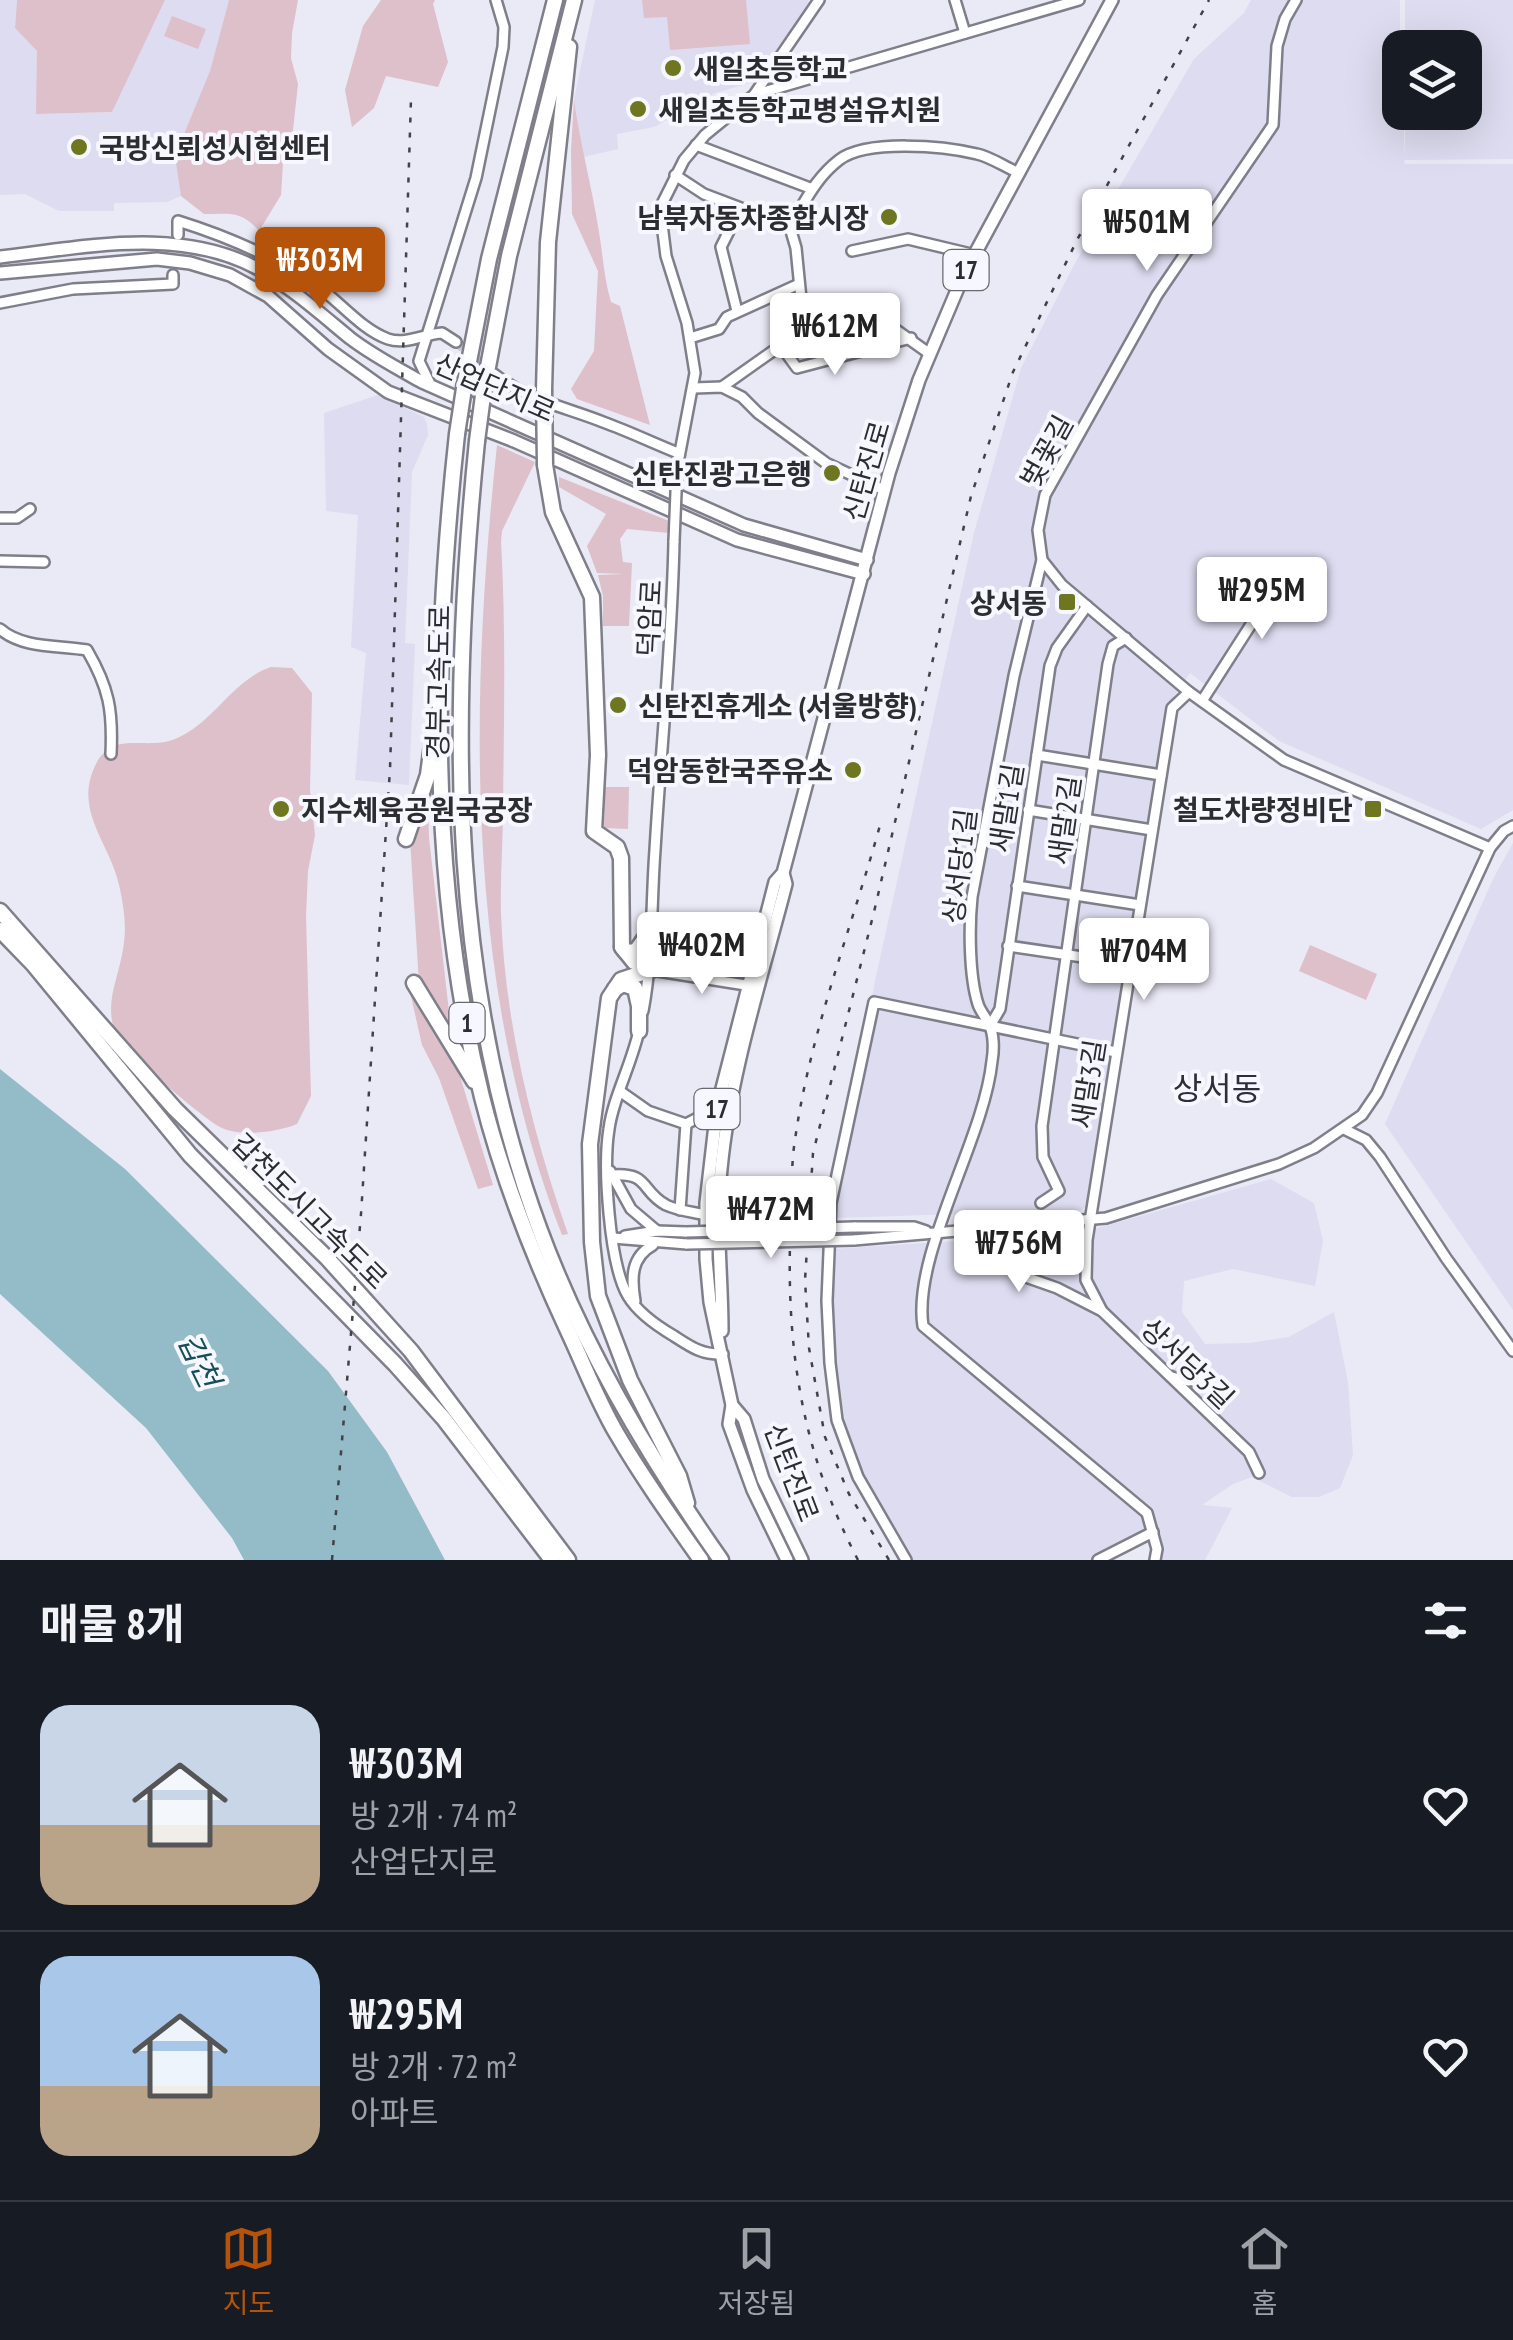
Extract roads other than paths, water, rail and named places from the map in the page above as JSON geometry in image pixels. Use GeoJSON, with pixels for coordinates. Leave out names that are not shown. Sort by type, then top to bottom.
{"type":"FeatureCollection","features":[{"type":"Feature","properties":{"kind":"highway","name":"경부고속도로"},"geometry":{"type":"LineString","coordinates":[[555,0],[489,258],[457,434],[442,600],[442,822],[447,884],[482,1094],[508,1181],[547,1286],[615,1432],[701,1560]]}},
{"type":"Feature","properties":{"kind":"highway","name":"경부고속도로"},"geometry":{"type":"LineString","coordinates":[[574,0],[513,240],[477,441],[463,620],[462,826],[470,928],[494,1073],[528,1196],[573,1310],[638,1434],[721,1560]]}},
{"type":"Feature","properties":{"kind":"highway"},"geometry":{"type":"LineString","coordinates":[[574,0],[548,242],[544,465],[553,512],[592,597],[598,754],[594,830],[617,847],[622,858],[622,947],[626,952],[636,952],[652,928]]}},
{"type":"Feature","properties":{"kind":"highway"},"geometry":{"type":"LineString","coordinates":[[406,838],[428,775],[430,744],[440,702]]}},
{"type":"Feature","properties":{"kind":"highway","name":"갑천도시고속도로"},"geometry":{"type":"LineString","coordinates":[[0,912],[175,1109],[327,1258],[411,1351],[568,1560]]}},
{"type":"Feature","properties":{"kind":"highway","name":"갑천도시고속도로"},"geometry":{"type":"LineString","coordinates":[[0,930],[190,1155],[432,1405],[552,1560]]}},
{"type":"Feature","properties":{"kind":"highway"},"geometry":{"type":"LineString","coordinates":[[622,947],[634,962],[651,970]]}},
{"type":"Feature","properties":{"kind":"highway"},"geometry":{"type":"LineString","coordinates":[[651,970],[628,976],[610,993],[590,1144],[592,1242],[598,1296],[630,1380],[679,1476],[692,1518]]}},
{"type":"Feature","properties":{"kind":"highway"},"geometry":{"type":"LineString","coordinates":[[414,983],[482,1094]]}},
{"type":"Feature","properties":{"kind":"highway"},"geometry":{"type":"LineString","coordinates":[[610,993],[623,984],[634,988],[639,1031]]}},
{"type":"Feature","properties":{"kind":"main road","name":"신탄진로"},"geometry":{"type":"LineString","coordinates":[[722,1354],[718,1258],[721,1166],[732,1098],[775,882],[783,873],[884,490],[930,354],[975,254],[1112,0]]}},
{"type":"Feature","properties":{"kind":"main road","name":"산업단지로"},"geometry":{"type":"LineString","coordinates":[[0,257],[157,242],[194,246],[262,271],[351,338],[431,386],[744,525],[868,560]]}},
{"type":"Feature","properties":{"kind":"main road","name":"산업단지로"},"geometry":{"type":"LineString","coordinates":[[0,273],[157,259],[190,262],[230,275],[268,296],[328,349],[388,392],[514,440],[738,540],[864,574]]}},
{"type":"Feature","properties":{"kind":"main road","name":"신탄진로"},"geometry":{"type":"LineString","coordinates":[[754,986],[717,1108],[706,1214],[710,1302],[732,1405],[728,1424],[786,1560]]}},
{"type":"Feature","properties":{"kind":"main road","name":"신탄진로"},"geometry":{"type":"LineString","coordinates":[[732,1405],[744,1419],[763,1478],[802,1560]]}},
{"type":"Feature","properties":{"kind":"street"},"geometry":{"type":"LineString","coordinates":[[431,386],[420,361],[476,178],[494,96],[504,27],[496,0]]}},
{"type":"Feature","properties":{"kind":"street","name":"덕암로"},"geometry":{"type":"LineString","coordinates":[[636,1307],[620,1275],[613,1238],[607,1164],[609,1126],[639,1031],[651,970],[678,453],[694,388],[690,338],[660,226],[660,208],[675,175],[696,144],[754,95],[819,0]]}},
{"type":"Feature","properties":{"kind":"street"},"geometry":{"type":"LineString","coordinates":[[955,0],[965,33]]}},
{"type":"Feature","properties":{"kind":"street"},"geometry":{"type":"LineString","coordinates":[[754,95],[1080,0]]}},
{"type":"Feature","properties":{"kind":"street","name":"벚꽃길"},"geometry":{"type":"LineString","coordinates":[[1042,560],[1038,530],[1045,495],[1157,295],[1272,125],[1277,46],[1296,0]]}},
{"type":"Feature","properties":{"kind":"street"},"geometry":{"type":"LineString","coordinates":[[696,144],[810,188]]}},
{"type":"Feature","properties":{"kind":"street"},"geometry":{"type":"LineString","coordinates":[[804,329],[790,224],[810,188],[846,156],[887,146],[980,154],[1019,173]]}},
{"type":"Feature","properties":{"kind":"street"},"geometry":{"type":"LineString","coordinates":[[675,175],[704,194],[790,224]]}},
{"type":"Feature","properties":{"kind":"street"},"geometry":{"type":"LineString","coordinates":[[738,311],[720,247],[740,209]]}},
{"type":"Feature","properties":{"kind":"street"},"geometry":{"type":"LineString","coordinates":[[178,235],[178,221],[242,244],[315,284],[390,340],[442,333],[456,342]]}},
{"type":"Feature","properties":{"kind":"street"},"geometry":{"type":"LineString","coordinates":[[852,251],[908,240],[975,254]]}},
{"type":"Feature","properties":{"kind":"street"},"geometry":{"type":"LineString","coordinates":[[0,303],[72,289],[173,284],[174,275]]}},
{"type":"Feature","properties":{"kind":"street"},"geometry":{"type":"LineString","coordinates":[[690,338],[719,329],[727,316],[799,284]]}},
{"type":"Feature","properties":{"kind":"street"},"geometry":{"type":"LineString","coordinates":[[722,387],[804,329],[861,319],[892,327],[930,354]]}},
{"type":"Feature","properties":{"kind":"street"},"geometry":{"type":"LineString","coordinates":[[781,346],[797,368],[911,338]]}},
{"type":"Feature","properties":{"kind":"street"},"geometry":{"type":"LineString","coordinates":[[399,370],[420,361]]}},
{"type":"Feature","properties":{"kind":"street"},"geometry":{"type":"LineString","coordinates":[[494,374],[513,389],[678,453]]}},
{"type":"Feature","properties":{"kind":"street"},"geometry":{"type":"LineString","coordinates":[[694,388],[722,387],[742,397],[758,414],[826,463],[884,490]]}},
{"type":"Feature","properties":{"kind":"street"},"geometry":{"type":"LineString","coordinates":[[0,518],[17,518],[30,509]]}},
{"type":"Feature","properties":{"kind":"street"},"geometry":{"type":"LineString","coordinates":[[1042,560],[1062,585],[1190,692],[1284,760],[1490,848]]}},
{"type":"Feature","properties":{"kind":"street","name":"상서당1길"},"geometry":{"type":"LineString","coordinates":[[1042,560],[1014,676],[970,917],[978,1005],[990,1026],[992,1064],[974,1133],[940,1230],[920,1309],[923,1326],[1148,1513],[1153,1532]]}},
{"type":"Feature","properties":{"kind":"street"},"geometry":{"type":"LineString","coordinates":[[0,561],[44,562]]}},
{"type":"Feature","properties":{"kind":"street"},"geometry":{"type":"LineString","coordinates":[[1202,701],[1250,626],[1299,567]]}},
{"type":"Feature","properties":{"kind":"street","name":"새말1길"},"geometry":{"type":"LineString","coordinates":[[990,1026],[1000,1010],[1050,666],[1057,648],[1087,606]]}},
{"type":"Feature","properties":{"kind":"street"},"geometry":{"type":"LineString","coordinates":[[0,629],[30,644],[87,650],[108,692],[110,754]]}},
{"type":"Feature","properties":{"kind":"street","name":"새말2길"},"geometry":{"type":"LineString","coordinates":[[1041,1203],[1059,1191],[1047,1171],[1041,1140],[1108,664],[1113,646],[1126,638]]}},
{"type":"Feature","properties":{"kind":"street","name":"새말3길"},"geometry":{"type":"LineString","coordinates":[[1102,1311],[1092,1295],[1085,1268],[1172,708],[1190,692]]}},
{"type":"Feature","properties":{"kind":"street"},"geometry":{"type":"LineString","coordinates":[[1037,755],[1161,775]]}},
{"type":"Feature","properties":{"kind":"street"},"geometry":{"type":"LineString","coordinates":[[1028,810],[1152,830]]}},
{"type":"Feature","properties":{"kind":"street"},"geometry":{"type":"LineString","coordinates":[[613,1238],[655,1244],[854,1240],[1092,1220],[1279,1164],[1314,1148],[1362,1114],[1392,1064],[1490,848],[1513,826]]}},
{"type":"Feature","properties":{"kind":"street"},"geometry":{"type":"LineString","coordinates":[[1017,886],[1140,905]]}},
{"type":"Feature","properties":{"kind":"street"},"geometry":{"type":"LineString","coordinates":[[1008,946],[1130,964]]}},
{"type":"Feature","properties":{"kind":"street"},"geometry":{"type":"LineString","coordinates":[[651,970],[754,986]]}},
{"type":"Feature","properties":{"kind":"street"},"geometry":{"type":"LineString","coordinates":[[906,1560],[858,1476],[837,1420],[829,1332],[831,1203],[874,1002],[1116,1052]]}},
{"type":"Feature","properties":{"kind":"street"},"geometry":{"type":"LineString","coordinates":[[621,1092],[648,1112],[686,1124]]}},
{"type":"Feature","properties":{"kind":"street"},"geometry":{"type":"LineString","coordinates":[[686,1124],[717,1108]]}},
{"type":"Feature","properties":{"kind":"street"},"geometry":{"type":"LineString","coordinates":[[680,1210],[686,1124]]}},
{"type":"Feature","properties":{"kind":"street"},"geometry":{"type":"LineString","coordinates":[[1344,1129],[1366,1140],[1380,1157],[1513,1350]]}},
{"type":"Feature","properties":{"kind":"street"},"geometry":{"type":"LineString","coordinates":[[607,1164],[630,1209],[657,1231]]}},
{"type":"Feature","properties":{"kind":"street"},"geometry":{"type":"LineString","coordinates":[[612,1175],[640,1178],[662,1203],[706,1214]]}},
{"type":"Feature","properties":{"kind":"street"},"geometry":{"type":"LineString","coordinates":[[613,1238],[657,1231],[914,1227],[926,1231]]}},
{"type":"Feature","properties":{"kind":"street","name":"상서당3길"},"geometry":{"type":"LineString","coordinates":[[978,1229],[998,1256],[1020,1275],[1102,1311],[1249,1452],[1259,1473]]}},
{"type":"Feature","properties":{"kind":"street"},"geometry":{"type":"LineString","coordinates":[[655,1244],[637,1258],[633,1270],[636,1307],[703,1354],[722,1354]]}},
{"type":"Feature","properties":{"kind":"street"},"geometry":{"type":"LineString","coordinates":[[1170,1377],[1188,1381],[1208,1379]]}},
{"type":"Feature","properties":{"kind":"street"},"geometry":{"type":"LineString","coordinates":[[1098,1560],[1153,1532],[1155,1560]]}},
{"type":"Feature","properties":{"kind":"water","name":"갑천"},"geometry":{"type":"Polygon","coordinates":[[[0,1069],[125,1169],[328,1371],[387,1452],[445,1560],[244,1560],[232,1538],[146,1428],[0,1294],[0,1069]]]}},
{"type":"Feature","properties":{"kind":"tunnel"},"geometry":{"type":"LineString","coordinates":[[456,342],[488,369]]}},
{"type":"Feature","properties":{"kind":"railway"},"geometry":{"type":"LineString","coordinates":[[889,1560],[849,1494],[825,1437],[809,1348],[805,1280],[813,1153],[971,496],[1013,372],[1077,240],[1209,0]]}},
{"type":"Feature","properties":{"kind":"railway"},"geometry":{"type":"LineString","coordinates":[[332,1560],[361,1214],[390,769],[411,99]]}},
{"type":"Feature","properties":{"kind":"railway"},"geometry":{"type":"LineString","coordinates":[[858,1560],[822,1476],[800,1392],[791,1306],[792,1178],[795,1140],[811,1059],[882,818]]}},
{"type":"Feature","properties":{"kind":"place","name":"새일초등학교"},"geometry":{"type":"Point","coordinates":[673,68]}},
{"type":"Feature","properties":{"kind":"place","name":"새일초등학교병설유치원"},"geometry":{"type":"Point","coordinates":[638,109]}},
{"type":"Feature","properties":{"kind":"place","name":"국방신뢰성시험센터"},"geometry":{"type":"Point","coordinates":[79,147]}},
{"type":"Feature","properties":{"kind":"place","name":"남북자동차종합시장"},"geometry":{"type":"Point","coordinates":[889,217]}},
{"type":"Feature","properties":{"kind":"place","name":"신탄진광고은행"},"geometry":{"type":"Point","coordinates":[832,473]}},
{"type":"Feature","properties":{"kind":"place","name":"상서동"},"geometry":{"type":"Point","coordinates":[1067,602]}},
{"type":"Feature","properties":{"kind":"place","name":"신탄진휴게소 (서울방향)"},"geometry":{"type":"Point","coordinates":[618,705]}},
{"type":"Feature","properties":{"kind":"place","name":"덕암동한국주유소"},"geometry":{"type":"Point","coordinates":[853,770]}},
{"type":"Feature","properties":{"kind":"place","name":"지수체육공원국궁장"},"geometry":{"type":"Point","coordinates":[281,809]}},
{"type":"Feature","properties":{"kind":"place","name":"철도차량정비단"},"geometry":{"type":"Point","coordinates":[1373,809]}},
{"type":"Feature","properties":{"kind":"district","name":"상서동"},"geometry":{"type":"Point","coordinates":[1217,1088]}}]}
